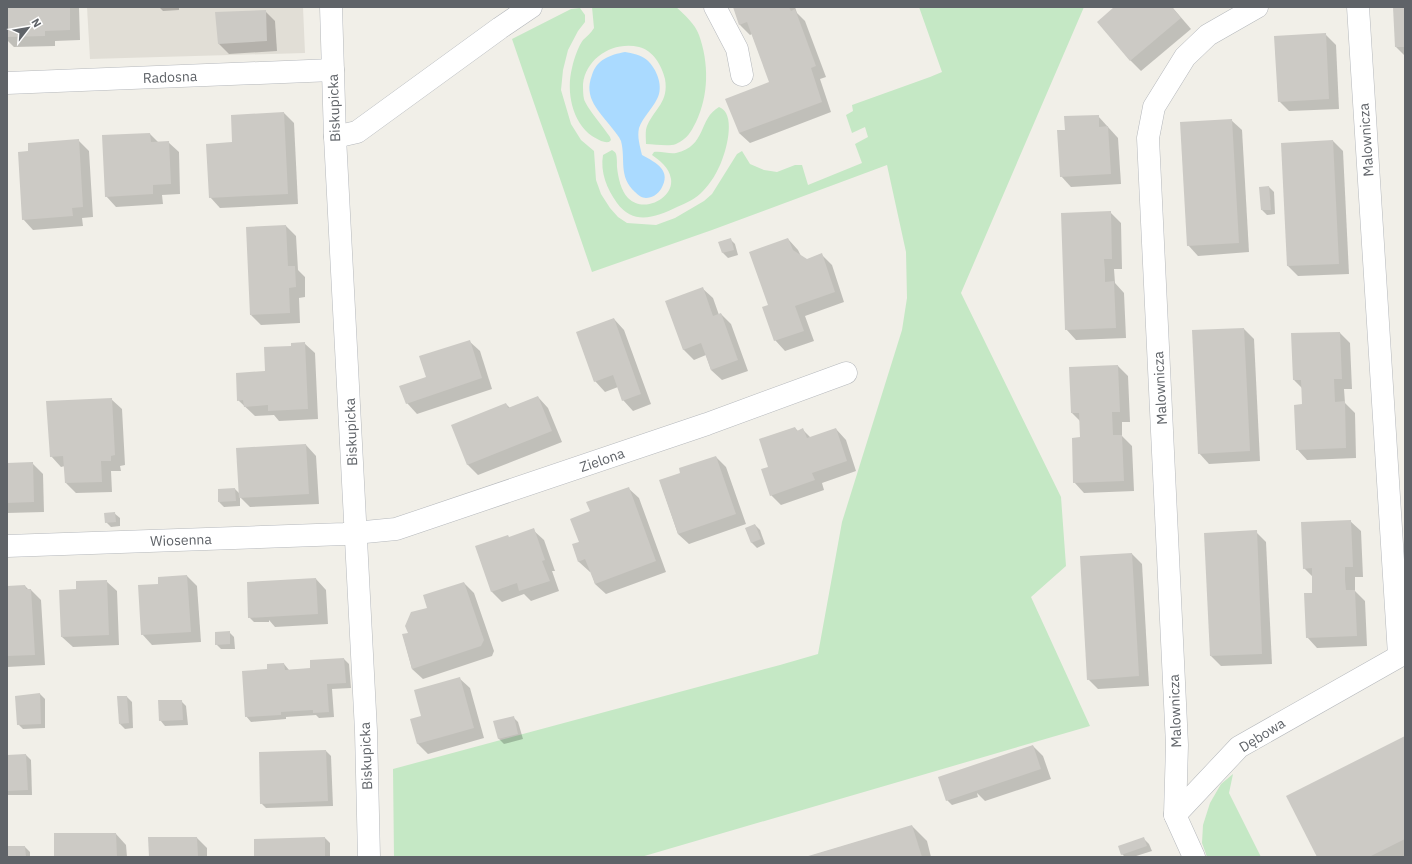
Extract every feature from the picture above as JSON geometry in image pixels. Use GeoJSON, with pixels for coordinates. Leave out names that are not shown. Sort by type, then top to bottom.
{"type":"FeatureCollection","features":[{"type":"Feature","properties":{"kind":"street","name":"Biskupicka"},"geometry":{"type":"LineString","coordinates":[[331,7],[335,136],[347,343],[355,534],[366,731],[369,857]]}},
{"type":"Feature","properties":{"kind":"street"},"geometry":{"type":"LineString","coordinates":[[335,136],[357,132],[531,7]]}},
{"type":"Feature","properties":{"kind":"street"},"geometry":{"type":"LineString","coordinates":[[715,7],[737,49],[742,75]]}},
{"type":"Feature","properties":{"kind":"street","name":"Malownicza"},"geometry":{"type":"LineString","coordinates":[[1175,815],[1177,745],[1148,138],[1154,107],[1185,57],[1208,35],[1257,7]]}},
{"type":"Feature","properties":{"kind":"street","name":"Malownicza"},"geometry":{"type":"LineString","coordinates":[[1358,7],[1402,654]]}},
{"type":"Feature","properties":{"kind":"street","name":"Radosna"},"geometry":{"type":"LineString","coordinates":[[7,83],[333,70]]}},
{"type":"Feature","properties":{"kind":"street","name":"Zielona"},"geometry":{"type":"LineString","coordinates":[[355,534],[396,529],[707,424],[846,373]]}},
{"type":"Feature","properties":{"kind":"street","name":"Wiosenna"},"geometry":{"type":"LineString","coordinates":[[7,546],[355,534]]}},
{"type":"Feature","properties":{"kind":"street","name":"Dębowa"},"geometry":{"type":"LineString","coordinates":[[1175,815],[1239,748],[1402,654]]}},
{"type":"Feature","properties":{"kind":"street"},"geometry":{"type":"LineString","coordinates":[[1175,815],[1194,857]]}},
{"type":"Feature","properties":{"kind":"shaded area"},"geometry":{"type":"Polygon","coordinates":[[[87,7],[303,7],[305,53],[90,59],[87,7]]]}},
{"type":"Feature","properties":{"kind":"green space"},"geometry":{"type":"Polygon","coordinates":[[[592,7],[676,7],[695,27],[699,35],[705,57],[705,90],[696,122],[683,140],[676,144],[669,145],[646,144],[647,126],[663,99],[666,87],[664,74],[656,59],[649,51],[639,47],[629,46],[611,49],[595,59],[589,66],[585,75],[583,94],[585,103],[608,133],[611,140],[609,142],[602,141],[592,136],[580,123],[575,114],[570,96],[570,77],[579,46],[594,28],[592,7]]]}},
{"type":"Feature","properties":{"kind":"green space"},"geometry":{"type":"Polygon","coordinates":[[[919,7],[1084,7],[961,293],[1061,497],[1066,566],[1031,597],[1090,726],[641,857],[394,857],[393,769],[818,654],[842,522],[902,330],[907,298],[906,252],[887,165],[712,230],[592,272],[512,39],[571,9],[580,8],[585,15],[585,22],[578,31],[568,50],[563,70],[561,90],[571,124],[581,140],[594,151],[596,180],[601,194],[610,208],[618,217],[627,223],[656,225],[675,218],[704,201],[712,194],[737,154],[742,151],[750,164],[764,170],[777,172],[795,165],[802,165],[808,185],[862,163],[855,144],[868,137],[865,127],[852,133],[846,115],[853,111],[852,105],[942,72],[919,7]]]}},
{"type":"Feature","properties":{"kind":"green space"},"geometry":{"type":"Polygon","coordinates":[[[719,107],[724,111],[729,123],[728,140],[720,164],[714,177],[706,188],[691,200],[661,214],[638,217],[631,215],[624,210],[613,198],[607,186],[603,174],[603,155],[612,150],[616,153],[619,179],[623,192],[628,198],[635,203],[642,204],[657,202],[668,192],[671,186],[671,179],[666,168],[652,155],[654,152],[676,153],[686,150],[693,145],[698,139],[712,112],[719,107]]]}},
{"type":"Feature","properties":{"kind":"green space"},"geometry":{"type":"Polygon","coordinates":[[[1233,774],[1229,793],[1261,857],[1207,857],[1202,843],[1203,825],[1210,803],[1221,784],[1233,774]]]}},
{"type":"Feature","properties":{"kind":"water"},"geometry":{"type":"Polygon","coordinates":[[[625,52],[645,58],[654,68],[660,84],[657,99],[643,120],[638,131],[642,155],[658,165],[664,172],[665,177],[660,191],[648,198],[637,194],[626,180],[624,174],[621,141],[594,104],[590,91],[592,75],[597,65],[609,56],[625,52]]]}},
{"type":"Feature","properties":{"kind":"building"},"geometry":{"type":"Polygon","coordinates":[[[7,7],[70,7],[70,30],[45,31],[45,36],[7,37],[7,7]]]}},
{"type":"Feature","properties":{"kind":"building"},"geometry":{"type":"Polygon","coordinates":[[[733,7],[789,7],[791,11],[795,9],[816,66],[811,68],[822,102],[739,133],[725,99],[769,82],[747,22],[739,25],[733,7]]]}},
{"type":"Feature","properties":{"kind":"building"},"geometry":{"type":"Polygon","coordinates":[[[1114,7],[1172,7],[1181,18],[1130,61],[1097,22],[1114,7]]]}},
{"type":"Feature","properties":{"kind":"building"},"geometry":{"type":"Polygon","coordinates":[[[1393,7],[1405,7],[1405,47],[1395,47],[1393,7]]]}},
{"type":"Feature","properties":{"kind":"building"},"geometry":{"type":"Polygon","coordinates":[[[266,10],[267,41],[218,44],[215,12],[266,10]]]}},
{"type":"Feature","properties":{"kind":"building"},"geometry":{"type":"Polygon","coordinates":[[[1326,33],[1329,99],[1278,102],[1274,36],[1326,33]]]}},
{"type":"Feature","properties":{"kind":"building"},"geometry":{"type":"Polygon","coordinates":[[[284,112],[288,194],[209,198],[206,144],[232,142],[231,115],[284,112]]]}},
{"type":"Feature","properties":{"kind":"building"},"geometry":{"type":"Polygon","coordinates":[[[1099,115],[1099,127],[1108,126],[1111,174],[1060,177],[1057,130],[1065,130],[1064,116],[1099,115]]]}},
{"type":"Feature","properties":{"kind":"building"},"geometry":{"type":"Polygon","coordinates":[[[1232,119],[1239,243],[1187,246],[1180,122],[1232,119]]]}},
{"type":"Feature","properties":{"kind":"building"},"geometry":{"type":"Polygon","coordinates":[[[150,133],[151,142],[169,141],[171,184],[153,185],[153,194],[105,197],[102,135],[150,133]]]}},
{"type":"Feature","properties":{"kind":"building"},"geometry":{"type":"Polygon","coordinates":[[[79,139],[83,207],[72,208],[73,216],[22,220],[18,152],[28,151],[28,143],[79,139]]]}},
{"type":"Feature","properties":{"kind":"building"},"geometry":{"type":"Polygon","coordinates":[[[1333,140],[1339,264],[1287,266],[1281,143],[1333,140]]]}},
{"type":"Feature","properties":{"kind":"building"},"geometry":{"type":"Polygon","coordinates":[[[1269,186],[1271,210],[1261,210],[1259,187],[1269,186]]]}},
{"type":"Feature","properties":{"kind":"building"},"geometry":{"type":"Polygon","coordinates":[[[1111,211],[1112,259],[1104,259],[1105,282],[1114,281],[1116,328],[1065,330],[1061,213],[1111,211]]]}},
{"type":"Feature","properties":{"kind":"building"},"geometry":{"type":"Polygon","coordinates":[[[286,225],[288,266],[295,266],[296,287],[289,288],[290,313],[250,315],[246,227],[286,225]]]}},
{"type":"Feature","properties":{"kind":"building"},"geometry":{"type":"Polygon","coordinates":[[[731,238],[734,250],[722,253],[718,242],[731,238]]]}},
{"type":"Feature","properties":{"kind":"building"},"geometry":{"type":"Polygon","coordinates":[[[788,238],[793,250],[807,259],[822,253],[835,292],[795,306],[804,331],[774,341],[762,307],[768,305],[749,252],[788,238]]]}},
{"type":"Feature","properties":{"kind":"building"},"geometry":{"type":"Polygon","coordinates":[[[703,287],[713,316],[721,313],[738,360],[711,370],[701,343],[683,350],[665,301],[703,287]]]}},
{"type":"Feature","properties":{"kind":"building"},"geometry":{"type":"Polygon","coordinates":[[[614,318],[641,394],[622,401],[613,375],[594,382],[576,332],[614,318]]]}},
{"type":"Feature","properties":{"kind":"building"},"geometry":{"type":"Polygon","coordinates":[[[1244,328],[1250,451],[1198,454],[1192,330],[1244,328]]]}},
{"type":"Feature","properties":{"kind":"building"},"geometry":{"type":"Polygon","coordinates":[[[1340,332],[1342,379],[1334,379],[1335,402],[1345,401],[1346,448],[1296,450],[1294,405],[1302,404],[1301,380],[1293,380],[1291,333],[1340,332]]]}},
{"type":"Feature","properties":{"kind":"building"},"geometry":{"type":"Polygon","coordinates":[[[470,340],[482,378],[406,404],[399,386],[426,377],[419,356],[470,340]]]}},
{"type":"Feature","properties":{"kind":"building"},"geometry":{"type":"Polygon","coordinates":[[[305,342],[308,409],[268,411],[268,405],[244,407],[243,400],[237,401],[236,373],[265,371],[264,347],[291,346],[291,343],[305,342]]]}},
{"type":"Feature","properties":{"kind":"building"},"geometry":{"type":"Polygon","coordinates":[[[1118,365],[1120,412],[1112,412],[1113,435],[1122,435],[1124,481],[1073,483],[1072,438],[1080,437],[1079,413],[1071,413],[1069,367],[1118,365]]]}},
{"type":"Feature","properties":{"kind":"building"},"geometry":{"type":"Polygon","coordinates":[[[538,396],[552,431],[467,465],[451,425],[506,403],[508,408],[538,396]]]}},
{"type":"Feature","properties":{"kind":"building"},"geometry":{"type":"Polygon","coordinates":[[[112,398],[115,455],[111,456],[111,461],[101,461],[102,482],[65,483],[63,456],[50,457],[46,401],[112,398]]]}},
{"type":"Feature","properties":{"kind":"building"},"geometry":{"type":"Polygon","coordinates":[[[795,427],[797,431],[803,428],[807,438],[836,428],[847,461],[812,473],[815,480],[770,496],[761,469],[768,467],[759,439],[795,427]]]}},
{"type":"Feature","properties":{"kind":"building"},"geometry":{"type":"Polygon","coordinates":[[[306,444],[309,494],[239,498],[236,448],[306,444]]]}},
{"type":"Feature","properties":{"kind":"building"},"geometry":{"type":"Polygon","coordinates":[[[716,456],[736,514],[678,534],[659,480],[680,473],[679,468],[716,456]]]}},
{"type":"Feature","properties":{"kind":"building"},"geometry":{"type":"Polygon","coordinates":[[[33,462],[34,502],[7,503],[7,463],[33,462]]]}},
{"type":"Feature","properties":{"kind":"building"},"geometry":{"type":"Polygon","coordinates":[[[629,487],[656,561],[595,584],[585,559],[578,562],[572,544],[579,542],[570,519],[590,511],[586,502],[629,487]]]}},
{"type":"Feature","properties":{"kind":"building"},"geometry":{"type":"Polygon","coordinates":[[[235,488],[236,501],[218,502],[218,489],[235,488]]]}},
{"type":"Feature","properties":{"kind":"building"},"geometry":{"type":"Polygon","coordinates":[[[115,512],[116,522],[105,523],[104,513],[115,512]]]}},
{"type":"Feature","properties":{"kind":"building"},"geometry":{"type":"Polygon","coordinates":[[[1351,520],[1353,567],[1345,567],[1345,580],[1346,590],[1355,590],[1357,636],[1306,638],[1304,593],[1312,593],[1312,568],[1303,569],[1301,522],[1351,520]]]}},
{"type":"Feature","properties":{"kind":"building"},"geometry":{"type":"Polygon","coordinates":[[[755,524],[761,539],[751,543],[745,528],[755,524]]]}},
{"type":"Feature","properties":{"kind":"building"},"geometry":{"type":"Polygon","coordinates":[[[534,528],[545,560],[542,561],[550,581],[519,591],[517,583],[491,592],[475,546],[508,535],[509,537],[534,528]]]}},
{"type":"Feature","properties":{"kind":"building"},"geometry":{"type":"Polygon","coordinates":[[[1257,530],[1262,654],[1210,656],[1204,533],[1257,530]]]}},
{"type":"Feature","properties":{"kind":"building"},"geometry":{"type":"Polygon","coordinates":[[[1132,553],[1139,676],[1087,680],[1080,556],[1132,553]]]}},
{"type":"Feature","properties":{"kind":"building"},"geometry":{"type":"Polygon","coordinates":[[[187,575],[191,632],[141,635],[138,585],[158,584],[158,577],[187,575]]]}},
{"type":"Feature","properties":{"kind":"building"},"geometry":{"type":"Polygon","coordinates":[[[316,578],[318,614],[248,618],[247,582],[316,578]]]}},
{"type":"Feature","properties":{"kind":"building"},"geometry":{"type":"Polygon","coordinates":[[[107,580],[109,635],[61,637],[59,590],[76,589],[76,581],[107,580]]]}},
{"type":"Feature","properties":{"kind":"building"},"geometry":{"type":"Polygon","coordinates":[[[464,582],[484,640],[481,646],[412,669],[402,634],[408,633],[405,626],[411,612],[427,608],[423,595],[464,582]]]}},
{"type":"Feature","properties":{"kind":"building"},"geometry":{"type":"Polygon","coordinates":[[[25,585],[26,589],[31,589],[35,655],[7,656],[7,586],[25,585]]]}},
{"type":"Feature","properties":{"kind":"building"},"geometry":{"type":"Polygon","coordinates":[[[230,631],[230,644],[215,645],[215,632],[230,631]]]}},
{"type":"Feature","properties":{"kind":"building"},"geometry":{"type":"Polygon","coordinates":[[[344,658],[346,683],[327,684],[329,712],[313,713],[313,710],[281,712],[281,715],[245,717],[242,671],[267,669],[267,664],[284,663],[285,670],[310,668],[310,660],[344,658]]]}},
{"type":"Feature","properties":{"kind":"building"},"geometry":{"type":"Polygon","coordinates":[[[460,677],[474,728],[417,744],[410,719],[421,716],[414,690],[460,677]]]}},
{"type":"Feature","properties":{"kind":"building"},"geometry":{"type":"Polygon","coordinates":[[[40,693],[41,724],[17,725],[15,696],[40,693]]]}},
{"type":"Feature","properties":{"kind":"building"},"geometry":{"type":"Polygon","coordinates":[[[117,696],[127,696],[129,723],[119,724],[117,696]]]}},
{"type":"Feature","properties":{"kind":"building"},"geometry":{"type":"Polygon","coordinates":[[[158,700],[182,700],[183,720],[159,721],[158,700]]]}},
{"type":"Feature","properties":{"kind":"building"},"geometry":{"type":"Polygon","coordinates":[[[514,716],[518,734],[498,739],[493,721],[514,716]]]}},
{"type":"Feature","properties":{"kind":"building"},"geometry":{"type":"Polygon","coordinates":[[[1405,736],[1405,839],[1369,857],[1317,857],[1286,796],[1405,736]]]}},
{"type":"Feature","properties":{"kind":"building"},"geometry":{"type":"Polygon","coordinates":[[[1033,745],[1041,769],[946,801],[938,777],[1033,745]]]}},
{"type":"Feature","properties":{"kind":"building"},"geometry":{"type":"Polygon","coordinates":[[[326,750],[328,801],[260,804],[259,752],[326,750]]]}},
{"type":"Feature","properties":{"kind":"building"},"geometry":{"type":"Polygon","coordinates":[[[26,754],[28,790],[7,791],[7,755],[26,754]]]}},
{"type":"Feature","properties":{"kind":"building"},"geometry":{"type":"Polygon","coordinates":[[[912,825],[922,857],[805,857],[912,825]]]}},
{"type":"Feature","properties":{"kind":"building"},"geometry":{"type":"Polygon","coordinates":[[[54,833],[116,833],[117,857],[54,857],[54,833]]]}},
{"type":"Feature","properties":{"kind":"building"},"geometry":{"type":"Polygon","coordinates":[[[148,837],[197,837],[198,857],[149,857],[148,837]]]}},
{"type":"Feature","properties":{"kind":"building"},"geometry":{"type":"Polygon","coordinates":[[[325,837],[325,857],[254,857],[254,839],[325,837]]]}},
{"type":"Feature","properties":{"kind":"building"},"geometry":{"type":"Polygon","coordinates":[[[1144,837],[1147,846],[1121,855],[1118,846],[1144,837]]]}},
{"type":"Feature","properties":{"kind":"building"},"geometry":{"type":"Polygon","coordinates":[[[7,846],[25,846],[26,857],[7,857],[7,846]]]}}]}
